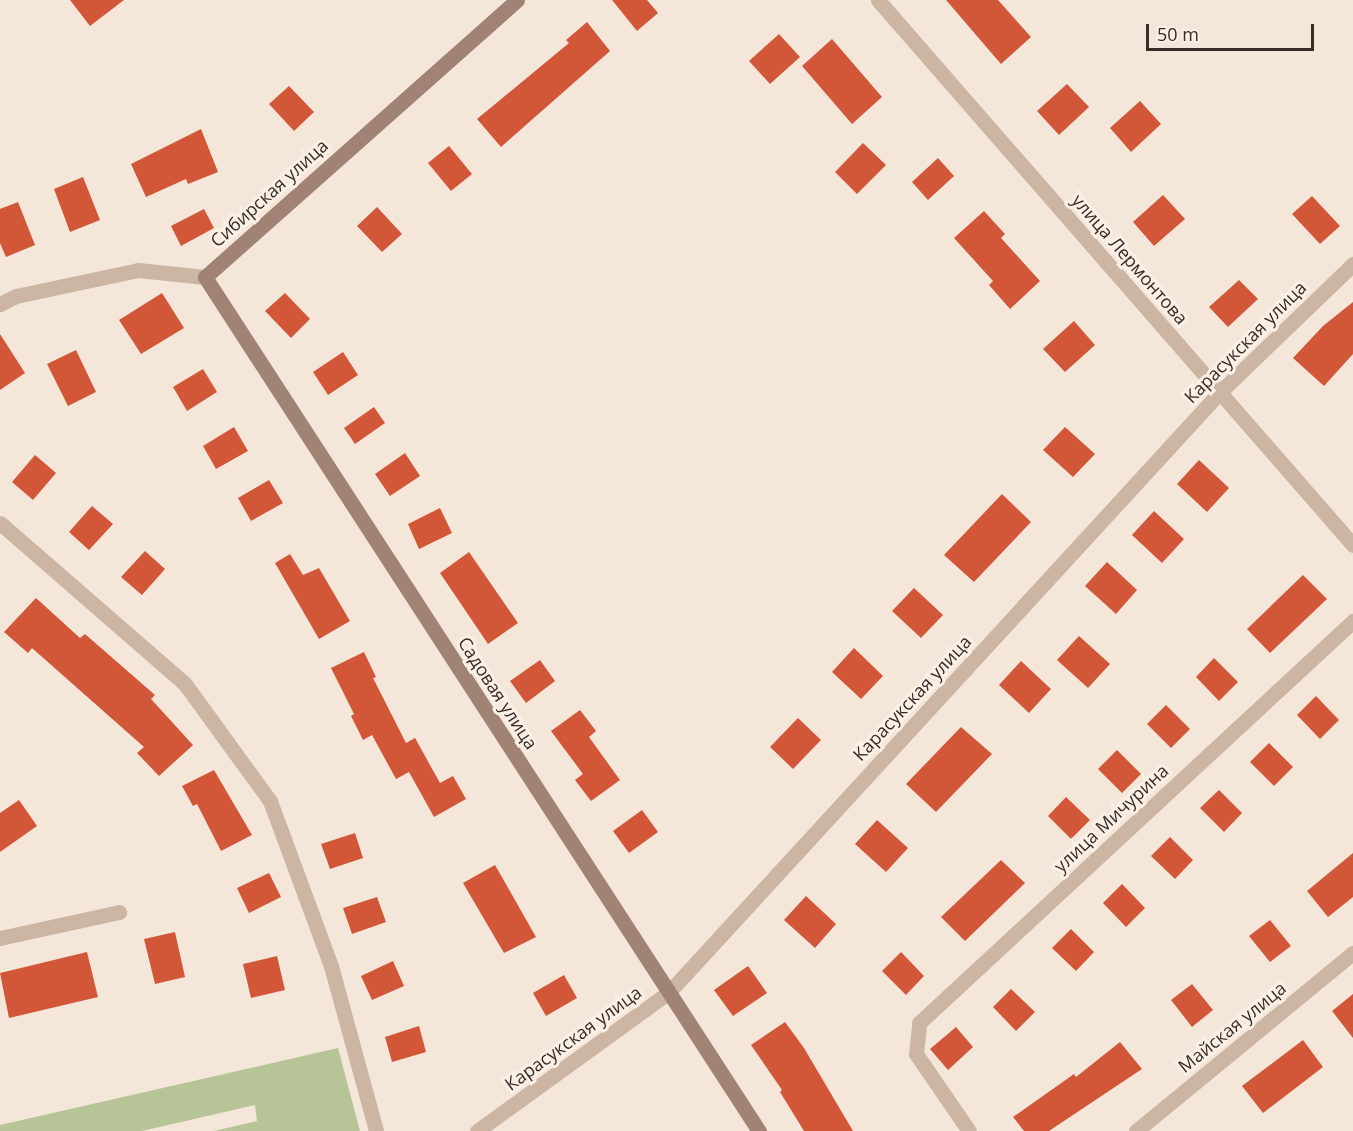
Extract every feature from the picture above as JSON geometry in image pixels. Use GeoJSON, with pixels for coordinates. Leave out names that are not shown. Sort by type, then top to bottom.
{"type":"FeatureCollection","features":[{"type":"Feature","properties":{"kind":"street","name":"Сибирская улица"},"geometry":{"type":"LineString","coordinates":[[205,277],[517,0]]}},
{"type":"Feature","properties":{"kind":"street","name":"улица Лермонтова"},"geometry":{"type":"LineString","coordinates":[[878,0],[1353,545]]}},
{"type":"Feature","properties":{"kind":"street","name":"Карасукская улица"},"geometry":{"type":"LineString","coordinates":[[477,1131],[669,992],[1220,392],[1353,264]]}},
{"type":"Feature","properties":{"kind":"street"},"geometry":{"type":"LineString","coordinates":[[0,304],[16,296],[138,270],[205,277]]}},
{"type":"Feature","properties":{"kind":"street","name":"Садовая улица"},"geometry":{"type":"LineString","coordinates":[[205,277],[759,1131]]}},
{"type":"Feature","properties":{"kind":"street"},"geometry":{"type":"LineString","coordinates":[[0,523],[185,684],[270,801],[331,966],[376,1131]]}},
{"type":"Feature","properties":{"kind":"street","name":"улица Мичурина"},"geometry":{"type":"LineString","coordinates":[[969,1131],[916,1054],[919,1023],[1353,621]]}},
{"type":"Feature","properties":{"kind":"street"},"geometry":{"type":"LineString","coordinates":[[0,938],[119,912]]}},
{"type":"Feature","properties":{"kind":"street","name":"Майская улица"},"geometry":{"type":"LineString","coordinates":[[1137,1131],[1353,953]]}},
{"type":"Feature","properties":{"kind":"green space"},"geometry":{"type":"Polygon","coordinates":[[[338,1048],[360,1131],[214,1131],[257,1121],[255,1105],[142,1131],[0,1131],[0,1125],[338,1048]]]}},
{"type":"Feature","properties":{"kind":"building"},"geometry":{"type":"Polygon","coordinates":[[[70,0],[124,0],[90,26],[70,0]]]}},
{"type":"Feature","properties":{"kind":"building"},"geometry":{"type":"Polygon","coordinates":[[[612,0],[647,0],[658,13],[637,31],[612,0]]]}},
{"type":"Feature","properties":{"kind":"building"},"geometry":{"type":"Polygon","coordinates":[[[946,0],[998,0],[1031,37],[1001,64],[946,0]]]}},
{"type":"Feature","properties":{"kind":"building"},"geometry":{"type":"Polygon","coordinates":[[[587,22],[610,51],[501,147],[477,119],[569,43],[566,40],[587,22]]]}},
{"type":"Feature","properties":{"kind":"building"},"geometry":{"type":"Polygon","coordinates":[[[779,34],[800,57],[770,84],[749,61],[779,34]]]}},
{"type":"Feature","properties":{"kind":"building"},"geometry":{"type":"Polygon","coordinates":[[[832,39],[882,97],[852,124],[802,66],[832,39]]]}},
{"type":"Feature","properties":{"kind":"building"},"geometry":{"type":"Polygon","coordinates":[[[1067,84],[1089,107],[1059,135],[1037,111],[1067,84]]]}},
{"type":"Feature","properties":{"kind":"building"},"geometry":{"type":"Polygon","coordinates":[[[289,86],[314,112],[294,131],[269,104],[289,86]]]}},
{"type":"Feature","properties":{"kind":"building"},"geometry":{"type":"Polygon","coordinates":[[[1140,101],[1161,124],[1131,152],[1110,128],[1140,101]]]}},
{"type":"Feature","properties":{"kind":"building"},"geometry":{"type":"Polygon","coordinates":[[[201,129],[218,172],[188,184],[186,179],[146,197],[131,164],[201,129]]]}},
{"type":"Feature","properties":{"kind":"building"},"geometry":{"type":"Polygon","coordinates":[[[863,143],[886,165],[857,194],[835,172],[863,143]]]}},
{"type":"Feature","properties":{"kind":"building"},"geometry":{"type":"Polygon","coordinates":[[[449,146],[472,174],[451,191],[428,163],[449,146]]]}},
{"type":"Feature","properties":{"kind":"building"},"geometry":{"type":"Polygon","coordinates":[[[938,158],[954,176],[928,200],[912,182],[938,158]]]}},
{"type":"Feature","properties":{"kind":"building"},"geometry":{"type":"Polygon","coordinates":[[[83,177],[100,220],[70,232],[54,189],[83,177]]]}},
{"type":"Feature","properties":{"kind":"building"},"geometry":{"type":"Polygon","coordinates":[[[1163,195],[1185,219],[1154,246],[1133,222],[1163,195]]]}},
{"type":"Feature","properties":{"kind":"building"},"geometry":{"type":"Polygon","coordinates":[[[1312,196],[1340,226],[1320,244],[1292,214],[1312,196]]]}},
{"type":"Feature","properties":{"kind":"building"},"geometry":{"type":"Polygon","coordinates":[[[18,202],[35,245],[6,257],[0,243],[0,209],[18,202]]]}},
{"type":"Feature","properties":{"kind":"building"},"geometry":{"type":"Polygon","coordinates":[[[377,207],[402,234],[382,252],[357,226],[377,207]]]}},
{"type":"Feature","properties":{"kind":"building"},"geometry":{"type":"Polygon","coordinates":[[[204,209],[214,228],[181,246],[171,226],[204,209]]]}},
{"type":"Feature","properties":{"kind":"building"},"geometry":{"type":"Polygon","coordinates":[[[984,211],[1005,234],[1001,238],[1040,281],[1010,309],[989,285],[993,281],[954,238],[984,211]]]}},
{"type":"Feature","properties":{"kind":"building"},"geometry":{"type":"Polygon","coordinates":[[[1239,280],[1258,299],[1228,327],[1209,307],[1239,280]]]}},
{"type":"Feature","properties":{"kind":"building"},"geometry":{"type":"Polygon","coordinates":[[[162,293],[184,328],[141,354],[119,320],[162,293]]]}},
{"type":"Feature","properties":{"kind":"building"},"geometry":{"type":"Polygon","coordinates":[[[285,293],[310,319],[291,338],[265,311],[285,293]]]}},
{"type":"Feature","properties":{"kind":"building"},"geometry":{"type":"Polygon","coordinates":[[[1353,302],[1353,354],[1324,386],[1293,358],[1323,326],[1353,302]]]}},
{"type":"Feature","properties":{"kind":"building"},"geometry":{"type":"Polygon","coordinates":[[[1074,321],[1095,345],[1065,372],[1043,349],[1074,321]]]}},
{"type":"Feature","properties":{"kind":"building"},"geometry":{"type":"Polygon","coordinates":[[[0,334],[25,373],[0,390],[0,334]]]}},
{"type":"Feature","properties":{"kind":"building"},"geometry":{"type":"Polygon","coordinates":[[[76,350],[96,392],[68,406],[47,364],[76,350]]]}},
{"type":"Feature","properties":{"kind":"building"},"geometry":{"type":"Polygon","coordinates":[[[343,352],[358,375],[328,395],[313,372],[343,352]]]}},
{"type":"Feature","properties":{"kind":"building"},"geometry":{"type":"Polygon","coordinates":[[[203,369],[217,392],[187,411],[173,387],[203,369]]]}},
{"type":"Feature","properties":{"kind":"building"},"geometry":{"type":"Polygon","coordinates":[[[374,407],[385,423],[355,444],[344,428],[374,407]]]}},
{"type":"Feature","properties":{"kind":"building"},"geometry":{"type":"Polygon","coordinates":[[[234,427],[248,451],[216,469],[203,446],[234,427]]]}},
{"type":"Feature","properties":{"kind":"building"},"geometry":{"type":"Polygon","coordinates":[[[1065,427],[1095,454],[1073,477],[1043,450],[1065,427]]]}},
{"type":"Feature","properties":{"kind":"building"},"geometry":{"type":"Polygon","coordinates":[[[405,453],[420,476],[390,496],[375,474],[405,453]]]}},
{"type":"Feature","properties":{"kind":"building"},"geometry":{"type":"Polygon","coordinates":[[[35,455],[56,473],[33,500],[12,482],[35,455]]]}},
{"type":"Feature","properties":{"kind":"building"},"geometry":{"type":"Polygon","coordinates":[[[1199,460],[1229,488],[1207,512],[1177,484],[1199,460]]]}},
{"type":"Feature","properties":{"kind":"building"},"geometry":{"type":"Polygon","coordinates":[[[269,480],[283,503],[251,521],[238,498],[269,480]]]}},
{"type":"Feature","properties":{"kind":"building"},"geometry":{"type":"Polygon","coordinates":[[[1002,494],[1031,522],[974,582],[944,555],[1002,494]]]}},
{"type":"Feature","properties":{"kind":"building"},"geometry":{"type":"Polygon","coordinates":[[[92,506],[113,524],[89,550],[69,532],[92,506]]]}},
{"type":"Feature","properties":{"kind":"building"},"geometry":{"type":"Polygon","coordinates":[[[440,508],[452,533],[419,549],[408,524],[440,508]]]}},
{"type":"Feature","properties":{"kind":"building"},"geometry":{"type":"Polygon","coordinates":[[[1154,511],[1184,539],[1162,563],[1132,535],[1154,511]]]}},
{"type":"Feature","properties":{"kind":"building"},"geometry":{"type":"Polygon","coordinates":[[[145,551],[165,569],[142,595],[121,577],[145,551]]]}},
{"type":"Feature","properties":{"kind":"building"},"geometry":{"type":"Polygon","coordinates":[[[469,552],[518,623],[488,644],[440,573],[469,552]]]}},
{"type":"Feature","properties":{"kind":"building"},"geometry":{"type":"Polygon","coordinates":[[[290,554],[303,575],[319,568],[350,621],[319,639],[275,563],[290,554]]]}},
{"type":"Feature","properties":{"kind":"building"},"geometry":{"type":"Polygon","coordinates":[[[1107,562],[1137,590],[1116,614],[1085,586],[1107,562]]]}},
{"type":"Feature","properties":{"kind":"building"},"geometry":{"type":"Polygon","coordinates":[[[1303,575],[1327,599],[1270,653],[1247,629],[1303,575]]]}},
{"type":"Feature","properties":{"kind":"building"},"geometry":{"type":"Polygon","coordinates":[[[914,588],[943,615],[921,638],[892,611],[914,588]]]}},
{"type":"Feature","properties":{"kind":"building"},"geometry":{"type":"Polygon","coordinates":[[[36,598],[80,638],[85,634],[155,695],[151,699],[193,745],[159,776],[137,753],[144,747],[32,648],[28,653],[4,632],[36,598]]]}},
{"type":"Feature","properties":{"kind":"building"},"geometry":{"type":"Polygon","coordinates":[[[1079,636],[1110,664],[1088,688],[1057,660],[1079,636]]]}},
{"type":"Feature","properties":{"kind":"building"},"geometry":{"type":"Polygon","coordinates":[[[854,648],[883,676],[861,699],[832,672],[854,648]]]}},
{"type":"Feature","properties":{"kind":"building"},"geometry":{"type":"Polygon","coordinates":[[[364,652],[376,677],[373,678],[406,743],[415,738],[440,783],[453,776],[466,799],[434,817],[409,772],[396,779],[372,735],[363,740],[351,716],[354,714],[331,668],[364,652]]]}},
{"type":"Feature","properties":{"kind":"building"},"geometry":{"type":"Polygon","coordinates":[[[1214,658],[1238,682],[1219,701],[1196,677],[1214,658]]]}},
{"type":"Feature","properties":{"kind":"building"},"geometry":{"type":"Polygon","coordinates":[[[540,660],[555,681],[526,703],[510,681],[540,660]]]}},
{"type":"Feature","properties":{"kind":"building"},"geometry":{"type":"Polygon","coordinates":[[[1021,661],[1051,689],[1029,713],[999,685],[1021,661]]]}},
{"type":"Feature","properties":{"kind":"building"},"geometry":{"type":"Polygon","coordinates":[[[1316,696],[1339,720],[1320,739],[1297,715],[1316,696]]]}},
{"type":"Feature","properties":{"kind":"building"},"geometry":{"type":"Polygon","coordinates":[[[1166,705],[1190,729],[1171,748],[1147,724],[1166,705]]]}},
{"type":"Feature","properties":{"kind":"building"},"geometry":{"type":"Polygon","coordinates":[[[580,710],[596,731],[589,737],[620,780],[591,801],[575,780],[583,774],[551,731],[580,710]]]}},
{"type":"Feature","properties":{"kind":"building"},"geometry":{"type":"Polygon","coordinates":[[[798,718],[821,740],[793,769],[770,747],[798,718]]]}},
{"type":"Feature","properties":{"kind":"building"},"geometry":{"type":"Polygon","coordinates":[[[961,727],[992,754],[936,812],[906,784],[961,727]]]}},
{"type":"Feature","properties":{"kind":"building"},"geometry":{"type":"Polygon","coordinates":[[[1269,743],[1293,767],[1274,786],[1250,762],[1269,743]]]}},
{"type":"Feature","properties":{"kind":"building"},"geometry":{"type":"Polygon","coordinates":[[[1117,750],[1141,774],[1122,793],[1098,769],[1117,750]]]}},
{"type":"Feature","properties":{"kind":"building"},"geometry":{"type":"Polygon","coordinates":[[[214,770],[252,835],[221,851],[197,804],[193,806],[182,786],[214,770]]]}},
{"type":"Feature","properties":{"kind":"building"},"geometry":{"type":"Polygon","coordinates":[[[1219,790],[1242,813],[1224,832],[1200,808],[1219,790]]]}},
{"type":"Feature","properties":{"kind":"building"},"geometry":{"type":"Polygon","coordinates":[[[1066,797],[1090,820],[1071,839],[1048,816],[1066,797]]]}},
{"type":"Feature","properties":{"kind":"building"},"geometry":{"type":"Polygon","coordinates":[[[19,800],[37,826],[0,852],[0,813],[19,800]]]}},
{"type":"Feature","properties":{"kind":"building"},"geometry":{"type":"Polygon","coordinates":[[[642,810],[658,832],[629,853],[613,831],[642,810]]]}},
{"type":"Feature","properties":{"kind":"building"},"geometry":{"type":"Polygon","coordinates":[[[877,820],[908,848],[886,872],[855,844],[877,820]]]}},
{"type":"Feature","properties":{"kind":"building"},"geometry":{"type":"Polygon","coordinates":[[[355,833],[363,858],[330,869],[321,844],[355,833]]]}},
{"type":"Feature","properties":{"kind":"building"},"geometry":{"type":"Polygon","coordinates":[[[1170,837],[1193,860],[1175,879],[1151,856],[1170,837]]]}},
{"type":"Feature","properties":{"kind":"building"},"geometry":{"type":"Polygon","coordinates":[[[1353,853],[1353,897],[1328,917],[1307,891],[1353,853]]]}},
{"type":"Feature","properties":{"kind":"building"},"geometry":{"type":"Polygon","coordinates":[[[1001,860],[1025,883],[965,941],[941,917],[1001,860]]]}},
{"type":"Feature","properties":{"kind":"building"},"geometry":{"type":"Polygon","coordinates":[[[495,865],[536,937],[504,953],[463,883],[495,865]]]}},
{"type":"Feature","properties":{"kind":"building"},"geometry":{"type":"Polygon","coordinates":[[[269,873],[281,897],[249,913],[237,888],[269,873]]]}},
{"type":"Feature","properties":{"kind":"building"},"geometry":{"type":"Polygon","coordinates":[[[1122,884],[1145,908],[1126,927],[1103,903],[1122,884]]]}},
{"type":"Feature","properties":{"kind":"building"},"geometry":{"type":"Polygon","coordinates":[[[806,896],[836,924],[815,948],[784,920],[806,896]]]}},
{"type":"Feature","properties":{"kind":"building"},"geometry":{"type":"Polygon","coordinates":[[[377,897],[386,922],[352,934],[343,908],[377,897]]]}},
{"type":"Feature","properties":{"kind":"building"},"geometry":{"type":"Polygon","coordinates":[[[1270,920],[1291,946],[1270,962],[1249,936],[1270,920]]]}},
{"type":"Feature","properties":{"kind":"building"},"geometry":{"type":"Polygon","coordinates":[[[1071,929],[1094,952],[1076,971],[1052,948],[1071,929]]]}},
{"type":"Feature","properties":{"kind":"building"},"geometry":{"type":"Polygon","coordinates":[[[175,932],[185,977],[155,984],[144,939],[175,932]]]}},
{"type":"Feature","properties":{"kind":"building"},"geometry":{"type":"Polygon","coordinates":[[[87,952],[98,997],[9,1018],[0,973],[87,952]]]}},
{"type":"Feature","properties":{"kind":"building"},"geometry":{"type":"Polygon","coordinates":[[[901,952],[924,976],[906,995],[882,971],[901,952]]]}},
{"type":"Feature","properties":{"kind":"building"},"geometry":{"type":"Polygon","coordinates":[[[277,956],[285,990],[251,998],[243,964],[277,956]]]}},
{"type":"Feature","properties":{"kind":"building"},"geometry":{"type":"Polygon","coordinates":[[[393,961],[404,986],[372,1000],[361,976],[393,961]]]}},
{"type":"Feature","properties":{"kind":"building"},"geometry":{"type":"Polygon","coordinates":[[[748,966],[767,993],[733,1016],[714,990],[748,966]]]}},
{"type":"Feature","properties":{"kind":"building"},"geometry":{"type":"Polygon","coordinates":[[[564,975],[577,998],[546,1016],[533,993],[564,975]]]}},
{"type":"Feature","properties":{"kind":"building"},"geometry":{"type":"Polygon","coordinates":[[[1192,984],[1213,1010],[1192,1027],[1171,1000],[1192,984]]]}},
{"type":"Feature","properties":{"kind":"building"},"geometry":{"type":"Polygon","coordinates":[[[1011,989],[1035,1012],[1016,1031],[993,1007],[1011,989]]]}},
{"type":"Feature","properties":{"kind":"building"},"geometry":{"type":"Polygon","coordinates":[[[1353,994],[1353,1038],[1332,1011],[1353,994]]]}},
{"type":"Feature","properties":{"kind":"building"},"geometry":{"type":"Polygon","coordinates":[[[785,1022],[804,1048],[853,1131],[804,1131],[780,1092],[782,1090],[751,1045],[785,1022]]]}},
{"type":"Feature","properties":{"kind":"building"},"geometry":{"type":"Polygon","coordinates":[[[419,1026],[426,1052],[392,1062],[385,1037],[419,1026]]]}},
{"type":"Feature","properties":{"kind":"building"},"geometry":{"type":"Polygon","coordinates":[[[956,1027],[973,1047],[948,1070],[930,1049],[956,1027]]]}},
{"type":"Feature","properties":{"kind":"building"},"geometry":{"type":"Polygon","coordinates":[[[1303,1040],[1323,1067],[1263,1113],[1242,1086],[1303,1040]]]}},
{"type":"Feature","properties":{"kind":"building"},"geometry":{"type":"Polygon","coordinates":[[[1120,1042],[1142,1069],[1049,1131],[1024,1131],[1013,1117],[1074,1074],[1076,1077],[1120,1042]]]}}]}
